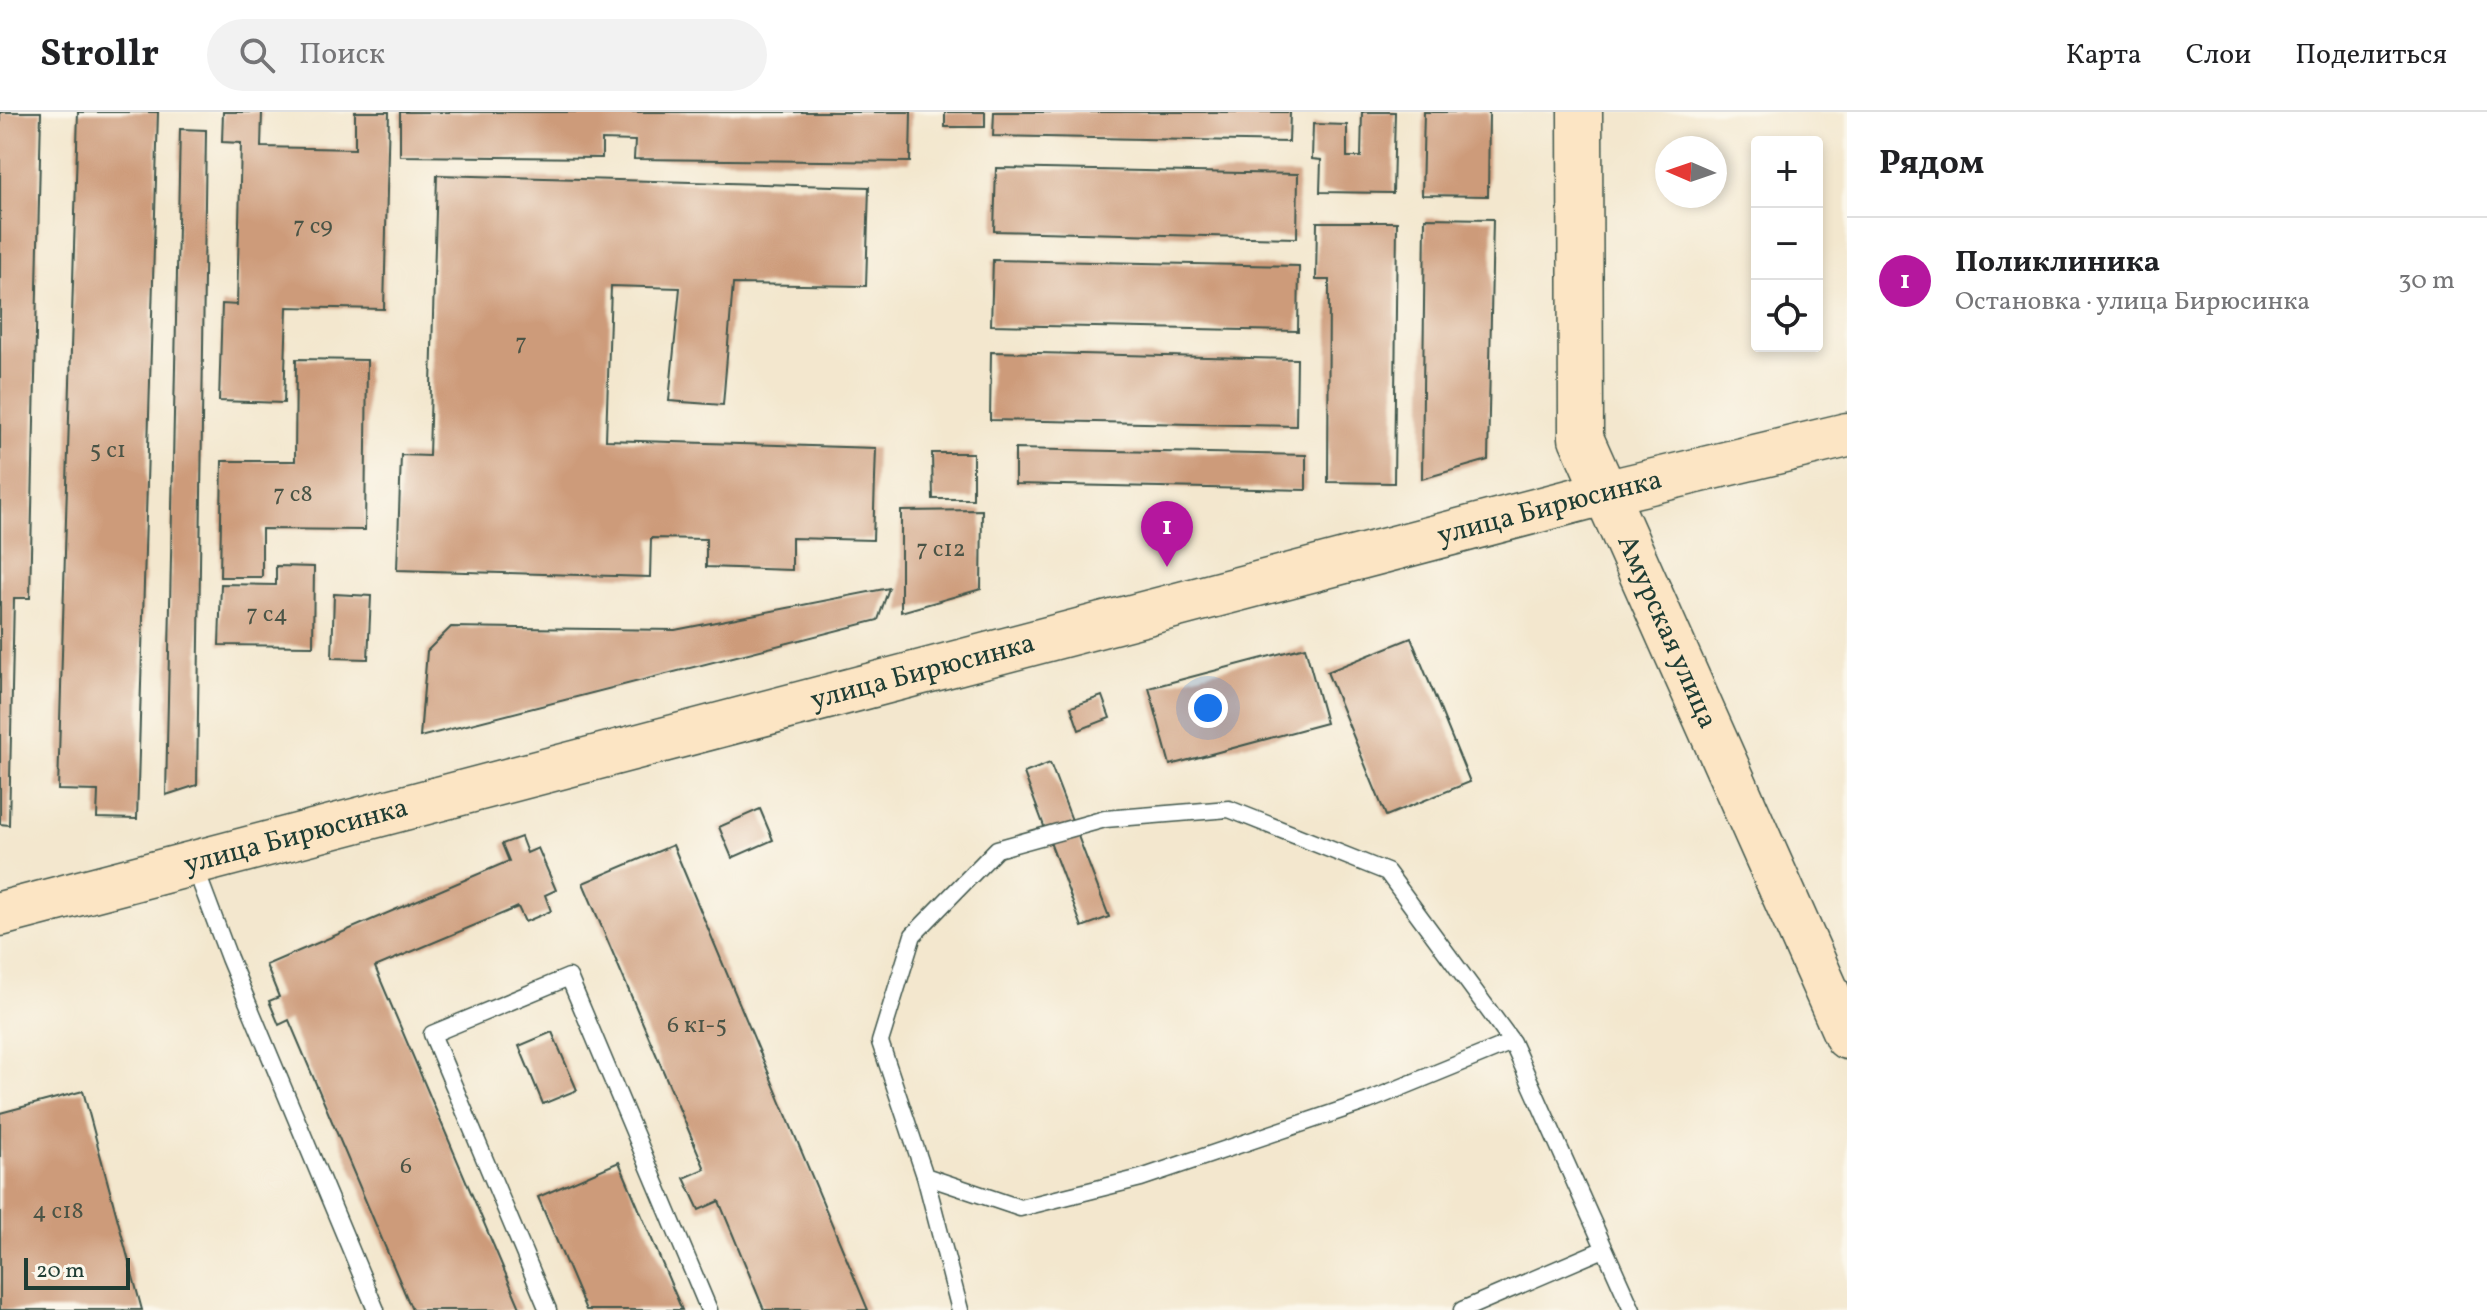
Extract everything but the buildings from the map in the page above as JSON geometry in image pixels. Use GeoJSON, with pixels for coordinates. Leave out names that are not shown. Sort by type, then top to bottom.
{"type":"FeatureCollection","features":[{"type":"Feature","properties":{"kind":"main road","name":"Амурская улица"},"geometry":{"type":"LineString","coordinates":[[1580,112],[1581,438],[1847,1037]]}},
{"type":"Feature","properties":{"kind":"main road","name":"улица Бирюсинка"},"geometry":{"type":"LineString","coordinates":[[0,914],[1604,493],[1847,435]]}},
{"type":"Feature","properties":{"kind":"lane"},"geometry":{"type":"LineString","coordinates":[[960,1310],[925,1176],[880,1042],[913,935],[997,849],[1105,819],[1229,809],[1387,872],[1512,1042],[1632,1310]]}},
{"type":"Feature","properties":{"kind":"lane"},"geometry":{"type":"LineString","coordinates":[[193,863],[235,973],[376,1310]]}},
{"type":"Feature","properties":{"kind":"lane"},"geometry":{"type":"LineString","coordinates":[[548,1310],[432,1034],[569,977],[709,1310]]}},
{"type":"Feature","properties":{"kind":"lane"},"geometry":{"type":"LineString","coordinates":[[925,1176],[1020,1208],[1141,1178],[1368,1101],[1512,1042]]}},
{"type":"Feature","properties":{"kind":"lane"},"geometry":{"type":"LineString","coordinates":[[1462,1310],[1604,1249]]}},
{"type":"Feature","properties":{"kind":"place","name":"Поликлиника"},"geometry":{"type":"Point","coordinates":[1167,567]}}]}
